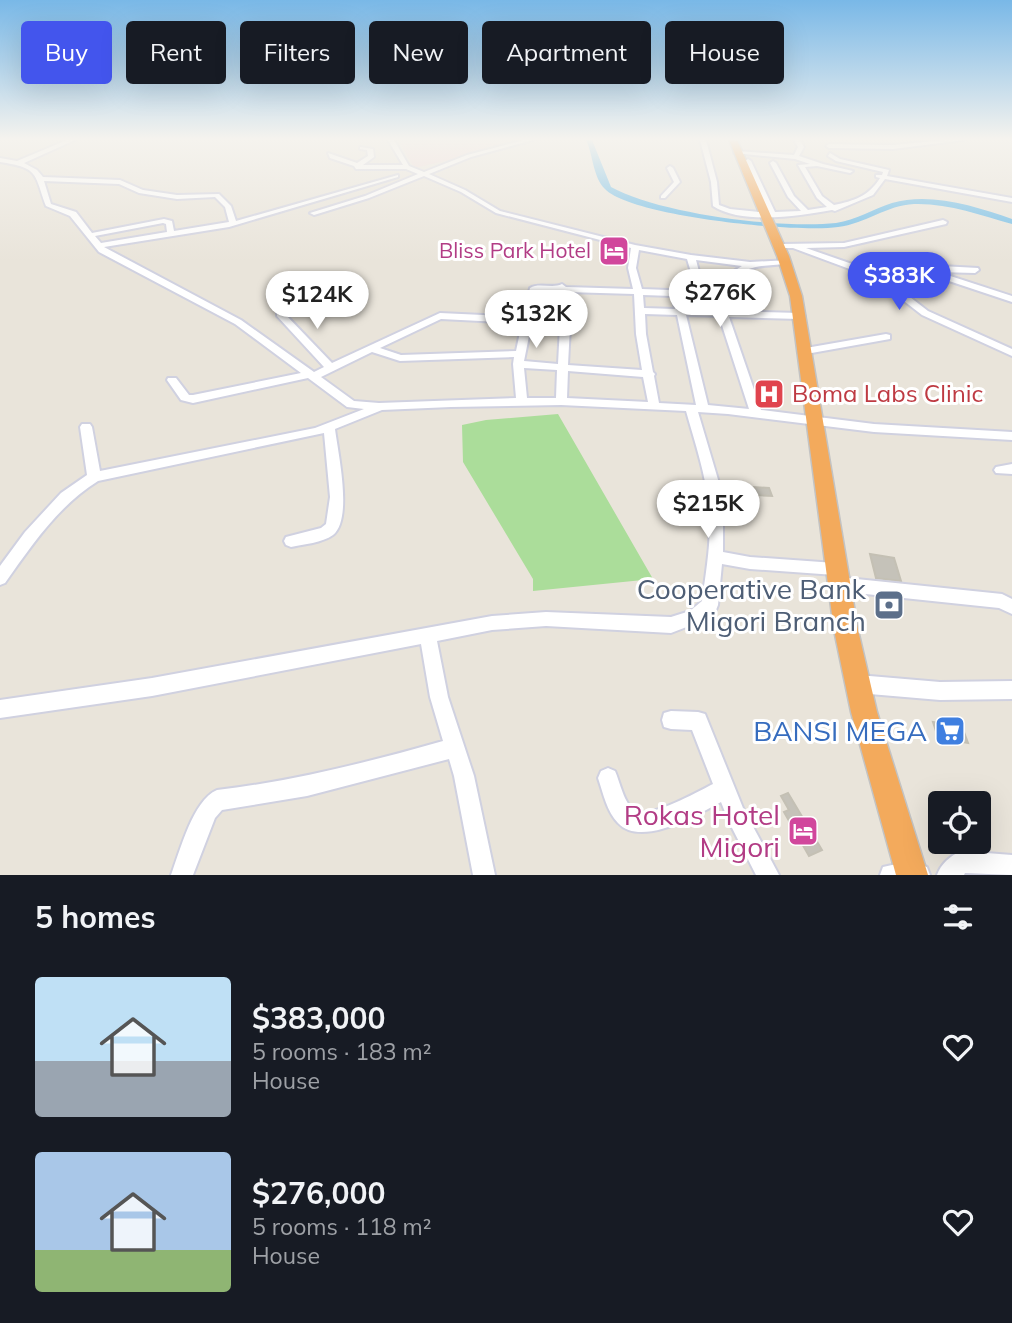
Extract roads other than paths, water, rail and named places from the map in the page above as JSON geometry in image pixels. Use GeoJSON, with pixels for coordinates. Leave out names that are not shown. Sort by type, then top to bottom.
{"type":"FeatureCollection","features":[{"type":"Feature","properties":{"kind":"highway"},"geometry":{"type":"LineString","coordinates":[[752,181],[777,233],[800,316],[836,576],[857,684],[908,874]]}},
{"type":"Feature","properties":{"kind":"street"},"geometry":{"type":"LineString","coordinates":[[44,181],[48,205],[74,214],[98,246],[238,322],[312,375],[344,402],[379,407],[561,401],[756,412],[874,428],[1012,436]]}},
{"type":"Feature","properties":{"kind":"street"},"geometry":{"type":"LineString","coordinates":[[114,181],[144,192],[177,197],[217,195],[228,206],[233,223],[229,225]]}},
{"type":"Feature","properties":{"kind":"street"},"geometry":{"type":"LineString","coordinates":[[98,246],[172,232],[229,225],[378,181]]}},
{"type":"Feature","properties":{"kind":"street"},"geometry":{"type":"LineString","coordinates":[[314,213],[392,186],[405,186],[408,181]]}},
{"type":"Feature","properties":{"kind":"street"},"geometry":{"type":"LineString","coordinates":[[440,181],[498,212],[635,247],[750,264]]}},
{"type":"Feature","properties":{"kind":"street"},"geometry":{"type":"LineString","coordinates":[[663,197],[676,181]]}},
{"type":"Feature","properties":{"kind":"street"},"geometry":{"type":"LineString","coordinates":[[714,181],[716,206],[888,284],[925,313],[1012,352]]}},
{"type":"Feature","properties":{"kind":"street"},"geometry":{"type":"LineString","coordinates":[[783,181],[794,202],[807,213]]}},
{"type":"Feature","properties":{"kind":"street"},"geometry":{"type":"LineString","coordinates":[[810,181],[819,197],[835,209]]}},
{"type":"Feature","properties":{"kind":"street"},"geometry":{"type":"LineString","coordinates":[[756,412],[723,314],[725,295],[734,272],[750,264],[777,233],[807,213],[835,209],[870,195],[881,181]]}},
{"type":"Feature","properties":{"kind":"street"},"geometry":{"type":"LineString","coordinates":[[905,181],[1012,200]]}},
{"type":"Feature","properties":{"kind":"street"},"geometry":{"type":"LineString","coordinates":[[1001,198],[1007,196],[1011,189]]}},
{"type":"Feature","properties":{"kind":"street"},"geometry":{"type":"LineString","coordinates":[[91,235],[164,221],[169,223],[172,232]]}},
{"type":"Feature","properties":{"kind":"street"},"geometry":{"type":"LineString","coordinates":[[777,233],[844,245],[943,222]]}},
{"type":"Feature","properties":{"kind":"street"},"geometry":{"type":"LineString","coordinates":[[635,247],[631,259],[654,406]]}},
{"type":"Feature","properties":{"kind":"street"},"geometry":{"type":"LineString","coordinates":[[691,257],[697,279]]}},
{"type":"Feature","properties":{"kind":"street"},"geometry":{"type":"LineString","coordinates":[[848,265],[929,272],[1012,299]]}},
{"type":"Feature","properties":{"kind":"street"},"geometry":{"type":"LineString","coordinates":[[929,272],[946,269],[975,270]]}},
{"type":"Feature","properties":{"kind":"street"},"geometry":{"type":"LineString","coordinates":[[522,401],[519,359],[533,289],[562,287],[725,295]]}},
{"type":"Feature","properties":{"kind":"street"},"geometry":{"type":"LineString","coordinates":[[561,401],[564,368],[562,287]]}},
{"type":"Feature","properties":{"kind":"street"},"geometry":{"type":"LineString","coordinates":[[0,709],[79,700],[513,620],[657,625],[685,622],[710,605],[716,511],[676,292]]}},
{"type":"Feature","properties":{"kind":"street"},"geometry":{"type":"LineString","coordinates":[[640,311],[800,316]]}},
{"type":"Feature","properties":{"kind":"street"},"geometry":{"type":"LineString","coordinates":[[280,314],[331,368]]}},
{"type":"Feature","properties":{"kind":"street"},"geometry":{"type":"LineString","coordinates":[[172,380],[185,398],[193,399],[312,375],[372,349],[428,320],[445,315],[528,320]]}},
{"type":"Feature","properties":{"kind":"street"},"geometry":{"type":"LineString","coordinates":[[806,351],[886,337]]}},
{"type":"Feature","properties":{"kind":"street"},"geometry":{"type":"LineString","coordinates":[[372,349],[400,358],[519,359],[564,368],[650,374]]}},
{"type":"Feature","properties":{"kind":"street"},"geometry":{"type":"LineString","coordinates":[[0,578],[57,506],[80,484],[94,477],[329,427],[379,407]]}},
{"type":"Feature","properties":{"kind":"street"},"geometry":{"type":"LineString","coordinates":[[86,427],[94,477]]}},
{"type":"Feature","properties":{"kind":"street"},"geometry":{"type":"LineString","coordinates":[[291,541],[325,533],[333,526],[337,497],[329,427]]}},
{"type":"Feature","properties":{"kind":"street"},"geometry":{"type":"LineString","coordinates":[[715,556],[1002,601],[1012,607]]}},
{"type":"Feature","properties":{"kind":"street"},"geometry":{"type":"LineString","coordinates":[[428,636],[439,696],[472,809],[484,875]]}},
{"type":"Feature","properties":{"kind":"street"},"geometry":{"type":"LineString","coordinates":[[857,684],[940,691],[1012,690]]}},
{"type":"Feature","properties":{"kind":"street"},"geometry":{"type":"LineString","coordinates":[[671,720],[698,721],[748,841],[768,875]]}},
{"type":"Feature","properties":{"kind":"street"},"geometry":{"type":"LineString","coordinates":[[182,875],[206,811],[216,800],[239,799],[357,776],[454,748]]}},
{"type":"Feature","properties":{"kind":"street"},"geometry":{"type":"LineString","coordinates":[[608,778],[630,821],[644,824],[725,789]]}},
{"type":"Feature","properties":{"kind":"street"},"geometry":{"type":"LineString","coordinates":[[948,875],[961,862],[1012,866]]}},
{"type":"Feature","properties":{"kind":"waterway"},"geometry":{"type":"LineString","coordinates":[[603,181],[608,189],[624,198],[650,206],[755,223],[837,225],[893,205],[913,202],[963,208],[1012,222]]}},
{"type":"Feature","properties":{"kind":"place","name":"Bliss Park Hotel"},"geometry":{"type":"Point","coordinates":[614,251]}},
{"type":"Feature","properties":{"kind":"place","name":"Boma Labs Clinic"},"geometry":{"type":"Point","coordinates":[769,394]}},
{"type":"Feature","properties":{"kind":"place","name":"Cooperative Bank Migori Branch"},"geometry":{"type":"Point","coordinates":[889,605]}},
{"type":"Feature","properties":{"kind":"place","name":"BANSI MEGA"},"geometry":{"type":"Point","coordinates":[950,731]}},
{"type":"Feature","properties":{"kind":"place","name":"Rokas Hotel Migori"},"geometry":{"type":"Point","coordinates":[803,831]}}]}
